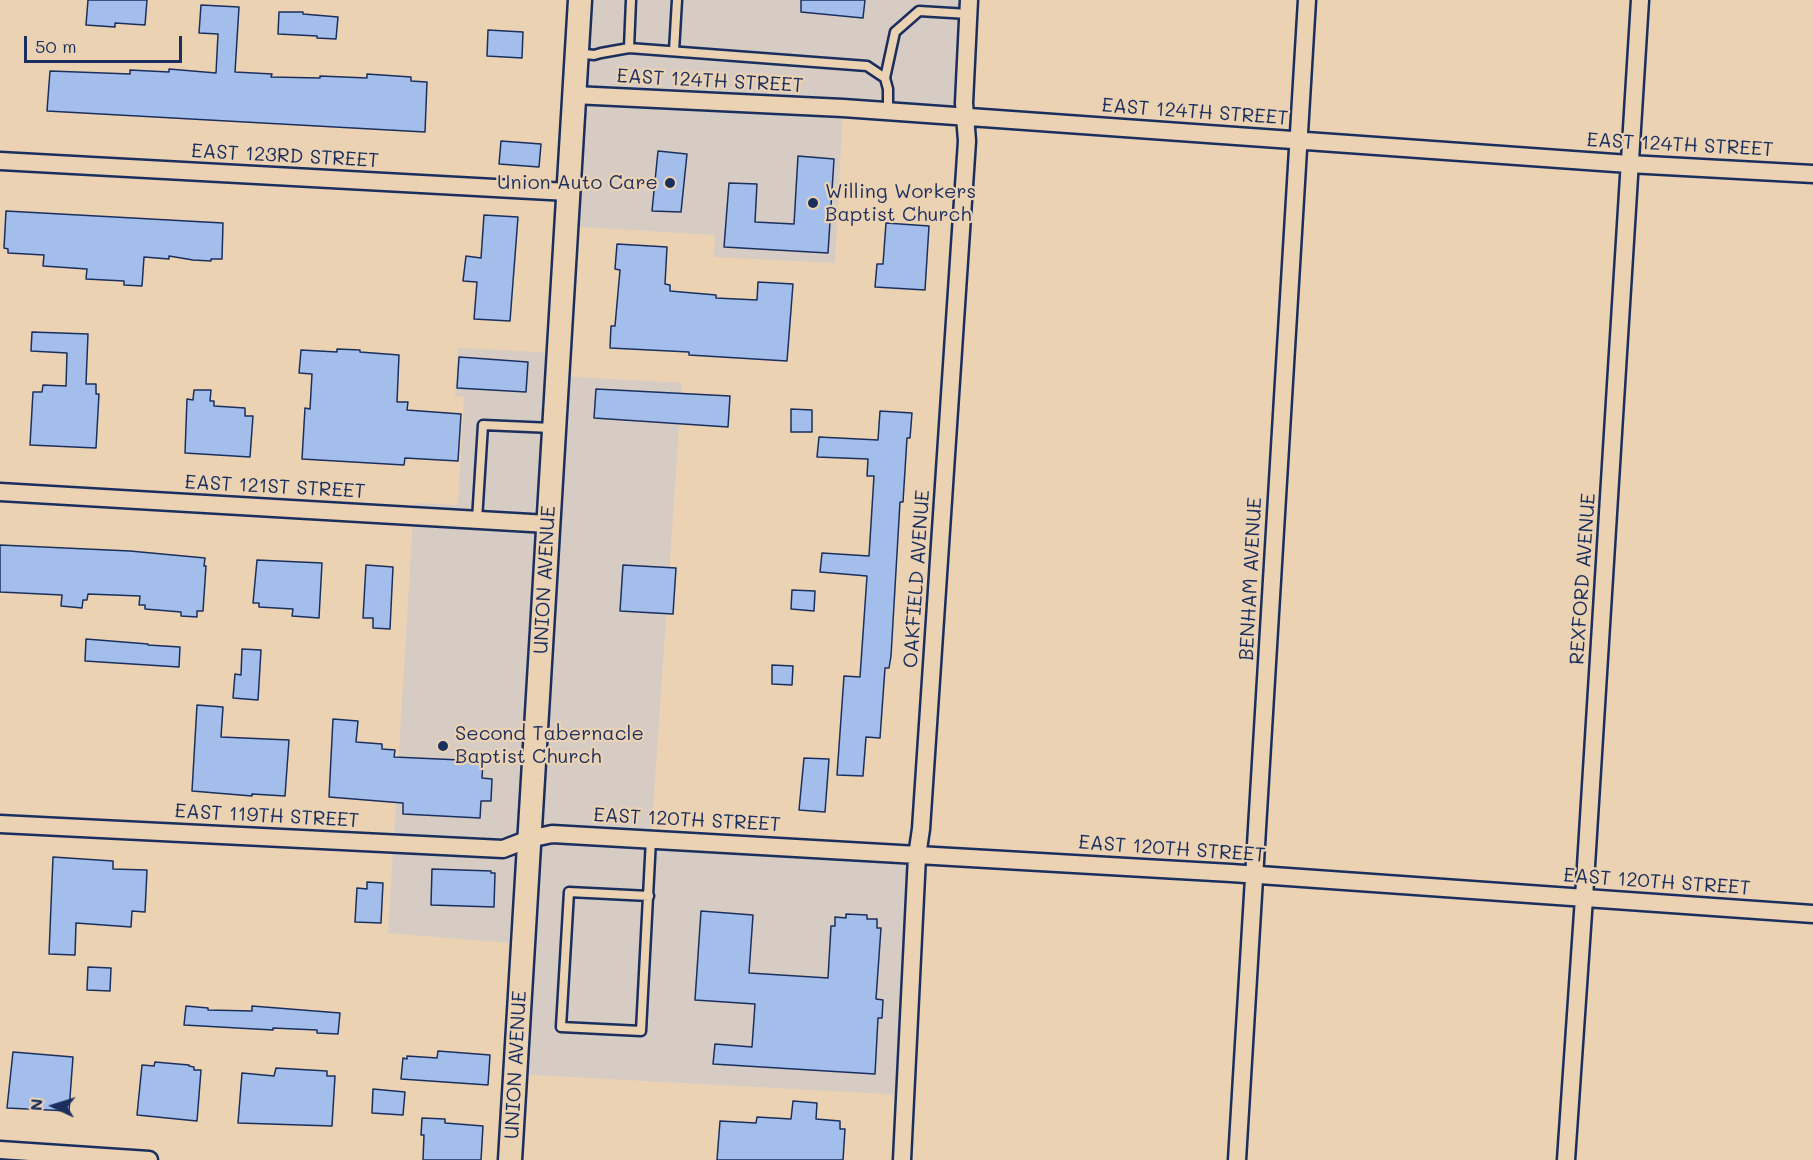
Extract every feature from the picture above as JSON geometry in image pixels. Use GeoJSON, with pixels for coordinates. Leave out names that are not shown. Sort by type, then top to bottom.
{"type":"FeatureCollection","features":[{"type":"Feature","properties":{"kind":"main road","name":"UNION AVENUE"},"geometry":{"type":"LineString","coordinates":[[510,1160],[580,0]]}},
{"type":"Feature","properties":{"kind":"street","name":"BENHAM AVENUE"},"geometry":{"type":"LineString","coordinates":[[1237,1160],[1307,0]]}},
{"type":"Feature","properties":{"kind":"street","name":"REXFORD AVENUE"},"geometry":{"type":"LineString","coordinates":[[1566,1160],[1640,0]]}},
{"type":"Feature","properties":{"kind":"street","name":"OAKFIELD AVENUE"},"geometry":{"type":"LineString","coordinates":[[902,1160],[917,856],[921,829],[966,164],[964,103],[969,7]]}},
{"type":"Feature","properties":{"kind":"street","name":"EAST 124TH STREET"},"geometry":{"type":"LineString","coordinates":[[574,96],[888,111],[1629,164],[1813,174]]}},
{"type":"Feature","properties":{"kind":"street","name":"EAST 123RD STREET"},"geometry":{"type":"LineString","coordinates":[[0,161],[568,192]]}},
{"type":"Feature","properties":{"kind":"street","name":"EAST 121ST STREET"},"geometry":{"type":"LineString","coordinates":[[0,492],[548,524]]}},
{"type":"Feature","properties":{"kind":"street","name":"EAST 119TH STREET"},"geometry":{"type":"LineString","coordinates":[[0,824],[503,849],[529,839]]}},
{"type":"Feature","properties":{"kind":"street","name":"EAST 120TH STREET"},"geometry":{"type":"LineString","coordinates":[[529,839],[552,834],[651,839],[1254,875],[1813,914]]}},
{"type":"Feature","properties":{"kind":"street"},"geometry":{"type":"LineString","coordinates":[[0,1150],[149,1160]]}},
{"type":"Feature","properties":{"kind":"lane"},"geometry":{"type":"LineString","coordinates":[[629,48],[631,0]]}},
{"type":"Feature","properties":{"kind":"lane"},"geometry":{"type":"LineString","coordinates":[[674,51],[676,0]]}},
{"type":"Feature","properties":{"kind":"lane"},"geometry":{"type":"LineString","coordinates":[[888,111],[888,89],[885,78],[895,32],[920,11],[969,7]]}},
{"type":"Feature","properties":{"kind":"lane"},"geometry":{"type":"LineString","coordinates":[[576,53],[594,55],[629,48],[867,66],[885,78]]}},
{"type":"Feature","properties":{"kind":"lane"},"geometry":{"type":"LineString","coordinates":[[477,520],[483,425],[554,428]]}},
{"type":"Feature","properties":{"kind":"lane"},"geometry":{"type":"LineString","coordinates":[[649,896],[569,892],[561,1027],[641,1030],[649,896],[651,839]]}},
{"type":"Feature","properties":{"kind":"shaded area"},"geometry":{"type":"Polygon","coordinates":[[[580,0],[969,0],[966,118],[843,108],[835,263],[714,257],[715,235],[566,226],[580,0]]]}},
{"type":"Feature","properties":{"kind":"shaded area"},"geometry":{"type":"Polygon","coordinates":[[[458,348],[558,353],[558,376],[682,383],[651,839],[917,856],[906,1095],[515,1074],[523,944],[388,933],[414,503],[458,505],[464,397],[455,396],[458,348]]]}},
{"type":"Feature","properties":{"kind":"building"},"geometry":{"type":"Polygon","coordinates":[[[88,0],[147,0],[145,25],[115,23],[115,27],[86,25],[88,0]]]}},
{"type":"Feature","properties":{"kind":"building"},"geometry":{"type":"Polygon","coordinates":[[[801,0],[865,0],[863,18],[801,12],[801,0]]]}},
{"type":"Feature","properties":{"kind":"building"},"geometry":{"type":"Polygon","coordinates":[[[201,5],[239,7],[235,72],[272,74],[271,77],[320,78],[320,76],[367,78],[367,74],[411,77],[411,81],[427,82],[425,132],[47,111],[50,71],[130,74],[130,70],[169,72],[169,69],[216,73],[218,34],[199,33],[201,5]]]}},
{"type":"Feature","properties":{"kind":"building"},"geometry":{"type":"Polygon","coordinates":[[[279,12],[303,12],[303,14],[338,17],[336,39],[278,34],[279,12]]]}},
{"type":"Feature","properties":{"kind":"building"},"geometry":{"type":"Polygon","coordinates":[[[488,30],[523,32],[522,58],[487,56],[488,30]]]}},
{"type":"Feature","properties":{"kind":"building"},"geometry":{"type":"Polygon","coordinates":[[[501,141],[541,144],[539,167],[499,164],[501,141]]]}},
{"type":"Feature","properties":{"kind":"building","name":"Union Auto Care"},"geometry":{"type":"Polygon","coordinates":[[[658,151],[687,154],[681,212],[652,211],[658,151]]]}},
{"type":"Feature","properties":{"kind":"building","name":"Willing Workers Baptist Church"},"geometry":{"type":"Polygon","coordinates":[[[798,156],[834,159],[828,253],[724,247],[729,183],[757,184],[755,222],[794,224],[798,156]]]}},
{"type":"Feature","properties":{"kind":"building"},"geometry":{"type":"Polygon","coordinates":[[[6,211],[223,223],[222,259],[211,259],[211,261],[169,256],[169,259],[144,257],[142,286],[124,285],[124,281],[86,279],[87,269],[43,266],[44,255],[8,253],[8,249],[4,248],[6,211]]]}},
{"type":"Feature","properties":{"kind":"building"},"geometry":{"type":"Polygon","coordinates":[[[484,215],[518,217],[510,321],[474,319],[477,282],[463,281],[466,256],[481,258],[484,215]]]}},
{"type":"Feature","properties":{"kind":"building"},"geometry":{"type":"Polygon","coordinates":[[[886,223],[929,226],[925,290],[875,287],[877,264],[883,264],[886,223]]]}},
{"type":"Feature","properties":{"kind":"building"},"geometry":{"type":"Polygon","coordinates":[[[617,244],[667,247],[665,284],[670,285],[670,291],[716,295],[716,298],[757,300],[758,282],[793,284],[787,361],[610,348],[611,326],[615,326],[620,270],[615,269],[617,244]]]}},
{"type":"Feature","properties":{"kind":"building"},"geometry":{"type":"Polygon","coordinates":[[[32,332],[88,334],[86,384],[96,384],[96,394],[99,394],[96,448],[30,445],[33,392],[42,392],[43,385],[66,386],[67,353],[31,351],[32,332]]]}},
{"type":"Feature","properties":{"kind":"building"},"geometry":{"type":"Polygon","coordinates":[[[337,349],[399,355],[397,402],[408,402],[407,410],[461,414],[458,461],[405,458],[404,465],[302,459],[305,408],[310,409],[312,374],[299,373],[301,350],[337,352],[337,349]]]}},
{"type":"Feature","properties":{"kind":"building"},"geometry":{"type":"Polygon","coordinates":[[[459,357],[528,362],[526,392],[457,388],[459,357]]]}},
{"type":"Feature","properties":{"kind":"building"},"geometry":{"type":"Polygon","coordinates":[[[596,389],[730,396],[728,427],[594,418],[596,389]]]}},
{"type":"Feature","properties":{"kind":"building"},"geometry":{"type":"Polygon","coordinates":[[[194,390],[211,390],[210,401],[214,401],[214,406],[245,408],[245,416],[253,416],[250,457],[185,453],[187,399],[193,400],[194,390]]]}},
{"type":"Feature","properties":{"kind":"building"},"geometry":{"type":"Polygon","coordinates":[[[791,409],[812,410],[812,432],[791,432],[791,409]]]}},
{"type":"Feature","properties":{"kind":"building"},"geometry":{"type":"Polygon","coordinates":[[[880,411],[912,413],[910,438],[907,438],[903,502],[900,502],[891,656],[889,668],[885,668],[880,738],[866,737],[863,776],[837,775],[844,676],[860,677],[867,576],[820,572],[822,553],[869,556],[874,476],[867,476],[868,459],[817,457],[819,437],[878,440],[880,411]]]}},
{"type":"Feature","properties":{"kind":"building"},"geometry":{"type":"Polygon","coordinates":[[[0,545],[130,551],[205,558],[203,611],[197,611],[197,617],[181,616],[181,612],[145,609],[145,605],[139,605],[140,596],[88,594],[87,600],[83,600],[82,608],[61,606],[62,595],[0,592],[0,545]]]}},
{"type":"Feature","properties":{"kind":"building"},"geometry":{"type":"Polygon","coordinates":[[[257,560],[322,563],[319,618],[292,616],[293,609],[259,607],[259,603],[253,603],[257,560]]]}},
{"type":"Feature","properties":{"kind":"building"},"geometry":{"type":"Polygon","coordinates":[[[366,565],[393,567],[390,629],[373,628],[373,618],[363,618],[366,565]]]}},
{"type":"Feature","properties":{"kind":"building"},"geometry":{"type":"Polygon","coordinates":[[[623,565],[676,568],[673,614],[620,611],[623,565]]]}},
{"type":"Feature","properties":{"kind":"building"},"geometry":{"type":"Polygon","coordinates":[[[792,590],[815,591],[814,611],[791,609],[792,590]]]}},
{"type":"Feature","properties":{"kind":"building"},"geometry":{"type":"Polygon","coordinates":[[[86,639],[180,647],[179,667],[85,661],[86,639]]]}},
{"type":"Feature","properties":{"kind":"building"},"geometry":{"type":"Polygon","coordinates":[[[242,649],[261,650],[258,700],[233,698],[235,674],[241,675],[242,649]]]}},
{"type":"Feature","properties":{"kind":"building"},"geometry":{"type":"Polygon","coordinates":[[[772,665],[793,666],[792,685],[772,684],[772,665]]]}},
{"type":"Feature","properties":{"kind":"building"},"geometry":{"type":"Polygon","coordinates":[[[197,705],[223,707],[221,737],[289,740],[285,796],[192,791],[197,705]]]}},
{"type":"Feature","properties":{"kind":"building"},"geometry":{"type":"Polygon","coordinates":[[[333,719],[358,721],[356,742],[382,744],[382,749],[395,750],[394,757],[483,761],[482,778],[492,779],[491,801],[481,801],[480,818],[403,814],[403,803],[329,797],[333,719]]]}},
{"type":"Feature","properties":{"kind":"building"},"geometry":{"type":"Polygon","coordinates":[[[804,758],[829,759],[825,812],[799,810],[804,758]]]}},
{"type":"Feature","properties":{"kind":"building"},"geometry":{"type":"Polygon","coordinates":[[[53,857],[113,861],[113,869],[147,870],[145,912],[132,911],[131,927],[76,923],[75,955],[49,954],[53,857]]]}},
{"type":"Feature","properties":{"kind":"building"},"geometry":{"type":"Polygon","coordinates":[[[432,869],[495,873],[494,907],[431,905],[432,869]]]}},
{"type":"Feature","properties":{"kind":"building"},"geometry":{"type":"Polygon","coordinates":[[[367,882],[383,883],[381,923],[355,922],[357,888],[367,889],[367,882]]]}},
{"type":"Feature","properties":{"kind":"building"},"geometry":{"type":"Polygon","coordinates":[[[701,911],[753,915],[749,973],[828,978],[831,926],[835,926],[835,917],[846,918],[846,914],[867,915],[867,919],[877,919],[877,928],[881,928],[876,999],[883,1000],[882,1018],[878,1018],[875,1074],[713,1064],[715,1044],[752,1047],[755,1004],[695,1000],[701,911]]]}},
{"type":"Feature","properties":{"kind":"building"},"geometry":{"type":"Polygon","coordinates":[[[88,967],[111,968],[110,991],[87,990],[88,967]]]}},
{"type":"Feature","properties":{"kind":"building"},"geometry":{"type":"Polygon","coordinates":[[[186,1006],[208,1008],[208,1010],[252,1011],[252,1006],[340,1013],[338,1034],[317,1033],[317,1030],[184,1025],[186,1006]]]}},
{"type":"Feature","properties":{"kind":"building"},"geometry":{"type":"Polygon","coordinates":[[[438,1051],[490,1055],[488,1085],[401,1079],[403,1058],[407,1059],[407,1056],[437,1058],[438,1051]]]}},
{"type":"Feature","properties":{"kind":"building"},"geometry":{"type":"Polygon","coordinates":[[[13,1052],[73,1057],[69,1111],[7,1108],[13,1052]]]}},
{"type":"Feature","properties":{"kind":"building"},"geometry":{"type":"Polygon","coordinates":[[[155,1062],[189,1065],[194,1067],[194,1070],[201,1070],[197,1121],[137,1115],[142,1065],[154,1066],[155,1062]]]}},
{"type":"Feature","properties":{"kind":"building"},"geometry":{"type":"Polygon","coordinates":[[[276,1068],[327,1071],[327,1076],[335,1076],[332,1126],[238,1123],[242,1073],[274,1076],[276,1068]]]}},
{"type":"Feature","properties":{"kind":"building"},"geometry":{"type":"Polygon","coordinates":[[[373,1089],[405,1092],[403,1115],[372,1113],[373,1089]]]}},
{"type":"Feature","properties":{"kind":"building"},"geometry":{"type":"Polygon","coordinates":[[[793,1101],[817,1103],[816,1119],[840,1121],[840,1129],[845,1129],[843,1160],[717,1160],[720,1121],[756,1123],[757,1117],[791,1119],[793,1101]]]}},
{"type":"Feature","properties":{"kind":"building"},"geometry":{"type":"Polygon","coordinates":[[[422,1118],[445,1119],[445,1123],[483,1126],[481,1160],[423,1160],[422,1118]]]}},
{"type":"Feature","properties":{"kind":"place","name":"Union Auto Care"},"geometry":{"type":"Point","coordinates":[670,183]}},
{"type":"Feature","properties":{"kind":"place","name":"Willing Workers Baptist Church"},"geometry":{"type":"Point","coordinates":[813,203]}},
{"type":"Feature","properties":{"kind":"place","name":"Second Tabernacle Baptist Church"},"geometry":{"type":"Point","coordinates":[443,746]}}]}
